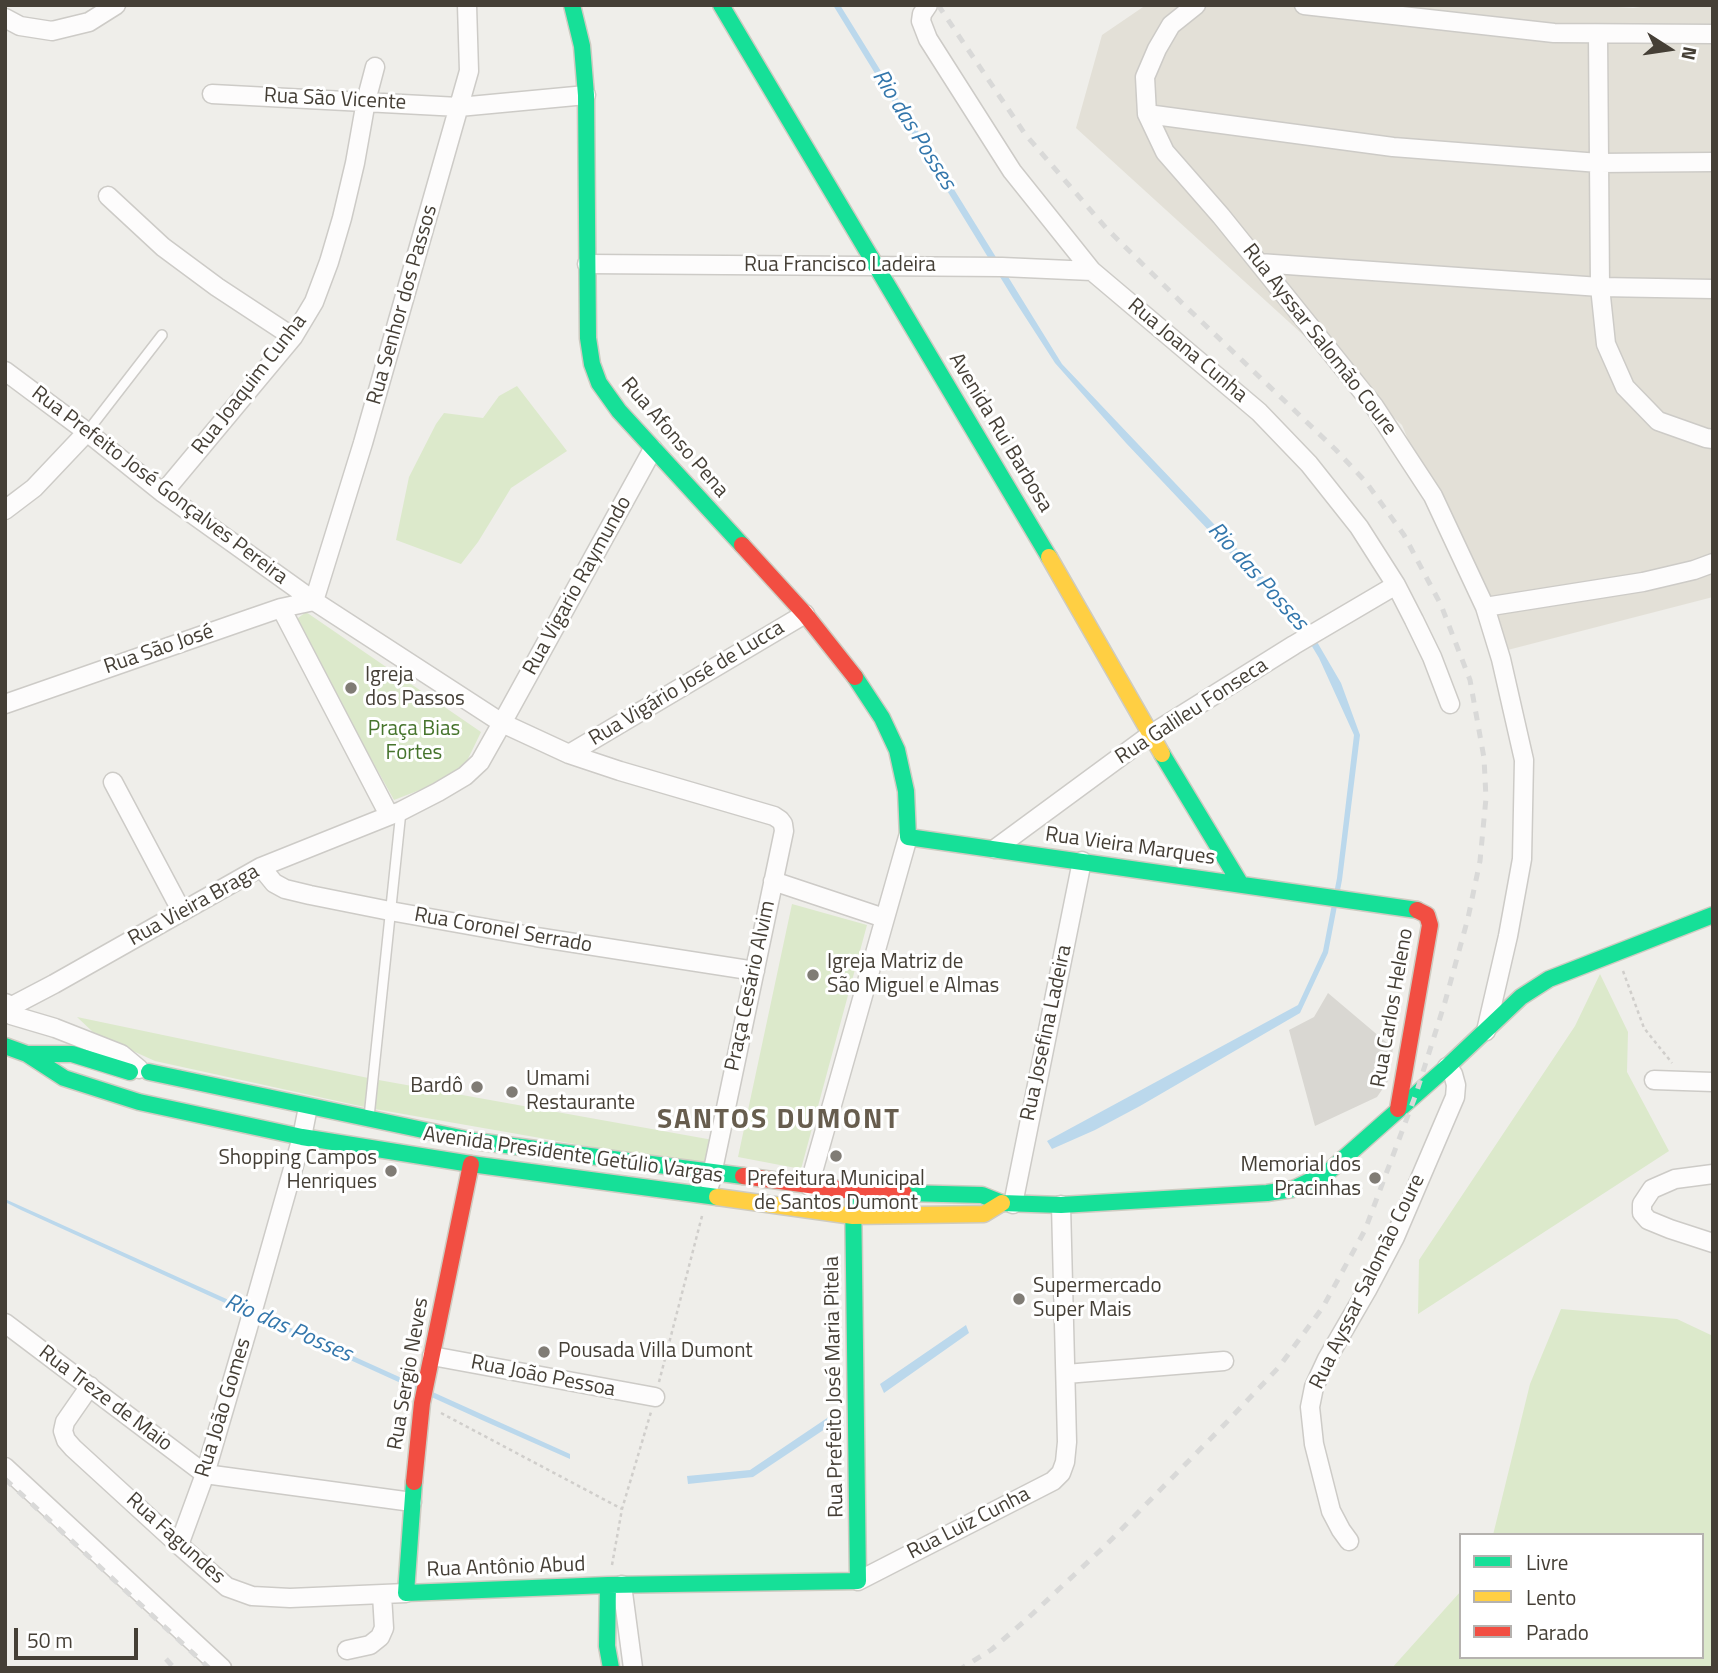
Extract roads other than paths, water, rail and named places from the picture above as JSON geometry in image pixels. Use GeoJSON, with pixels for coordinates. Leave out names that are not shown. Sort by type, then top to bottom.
{"type":"FeatureCollection","features":[{"type":"Feature","properties":{"kind":"main road","name":"Rua Afonso Pena"},"geometry":{"type":"LineString","coordinates":[[572,5],[582,46],[586,95],[588,338],[592,364],[599,383],[619,411],[805,614],[856,678],[882,718],[897,750],[906,791],[908,837]]}},
{"type":"Feature","properties":{"kind":"main road","name":"Avenida Rui Barbosa"},"geometry":{"type":"LineString","coordinates":[[721,5],[1053,563],[1150,735],[1240,883]]}},
{"type":"Feature","properties":{"kind":"main road","name":"Rua Vieira Marques"},"geometry":{"type":"LineString","coordinates":[[908,837],[1345,899]]}},
{"type":"Feature","properties":{"kind":"main road","name":"Rua Carlos Heleno"},"geometry":{"type":"LineString","coordinates":[[1345,899],[1420,910],[1427,915],[1430,925],[1398,1109]]}},
{"type":"Feature","properties":{"kind":"main road","name":"Avenida Presidente Getúlio Vargas"},"geometry":{"type":"LineString","coordinates":[[27,1054],[72,1054],[139,1071],[475,1141],[853,1191],[982,1195],[1007,1203],[1061,1205],[1267,1193],[1293,1189],[1327,1173],[1447,1067],[1521,997],[1549,979],[1713,915]]}},
{"type":"Feature","properties":{"kind":"main road","name":"Avenida Presidente Getúlio Vargas"},"geometry":{"type":"LineString","coordinates":[[5,1046],[27,1054],[64,1078],[134,1100],[302,1137],[471,1164],[853,1216],[984,1214],[1007,1203]]}},
{"type":"Feature","properties":{"kind":"main road"},"geometry":{"type":"LineString","coordinates":[[139,1071],[155,1081],[154,1091],[148,1099],[134,1100],[124,1090],[124,1080],[139,1071]]}},
{"type":"Feature","properties":{"kind":"main road"},"geometry":{"type":"LineString","coordinates":[[471,1164],[480,1157],[494,1153],[567,1154]]}},
{"type":"Feature","properties":{"kind":"main road","name":"Rua Sergio Neves"},"geometry":{"type":"LineString","coordinates":[[406,1593],[423,1399],[471,1164]]}},
{"type":"Feature","properties":{"kind":"main road"},"geometry":{"type":"LineString","coordinates":[[707,1197],[798,1196],[809,1186]]}},
{"type":"Feature","properties":{"kind":"main road","name":"Rua Prefeito José Maria Pitela"},"geometry":{"type":"LineString","coordinates":[[853,1191],[858,1581]]}},
{"type":"Feature","properties":{"kind":"main road","name":"Rua Luiz Cunha"},"geometry":{"type":"LineString","coordinates":[[615,1585],[858,1581]]}},
{"type":"Feature","properties":{"kind":"main road"},"geometry":{"type":"LineString","coordinates":[[611,1668],[607,1646],[615,1585]]}},
{"type":"Feature","properties":{"kind":"main road","name":"Rua Antônio Abud"},"geometry":{"type":"LineString","coordinates":[[406,1593],[615,1585]]}},
{"type":"Feature","properties":{"kind":"street"},"geometry":{"type":"LineString","coordinates":[[5,18],[20,26],[52,32],[89,22],[116,5]]}},
{"type":"Feature","properties":{"kind":"street","name":"Rua Senhor dos Passos"},"geometry":{"type":"LineString","coordinates":[[314,601],[363,443],[469,71],[467,5]]}},
{"type":"Feature","properties":{"kind":"street","name":"Rua Joana Cunha"},"geometry":{"type":"LineString","coordinates":[[929,5],[922,13],[923,30],[928,40],[1012,171],[1092,271],[1259,412],[1309,464],[1359,527],[1396,585],[1420,632],[1450,704]]}},
{"type":"Feature","properties":{"kind":"street","name":"Rua Ayssar Salomão Coure"},"geometry":{"type":"LineString","coordinates":[[1196,5],[1171,24],[1157,49],[1145,77],[1147,114],[1165,152],[1374,406],[1433,496],[1485,607],[1511,697],[1524,760],[1522,859],[1486,1031]]}},
{"type":"Feature","properties":{"kind":"street"},"geometry":{"type":"LineString","coordinates":[[1304,5],[1554,33],[1713,34]]}},
{"type":"Feature","properties":{"kind":"street"},"geometry":{"type":"LineString","coordinates":[[1598,34],[1600,287],[1606,344],[1625,387],[1658,421],[1713,439]]}},
{"type":"Feature","properties":{"kind":"street","name":"Rua Joaquim Cunha"},"geometry":{"type":"LineString","coordinates":[[163,493],[293,337],[314,302],[329,262],[376,67]]}},
{"type":"Feature","properties":{"kind":"street","name":"Rua São Vicente"},"geometry":{"type":"LineString","coordinates":[[212,94],[458,107],[586,95]]}},
{"type":"Feature","properties":{"kind":"street"},"geometry":{"type":"LineString","coordinates":[[1147,114],[1393,147],[1599,163],[1713,162]]}},
{"type":"Feature","properties":{"kind":"street"},"geometry":{"type":"LineString","coordinates":[[108,196],[163,247],[217,287],[293,337]]}},
{"type":"Feature","properties":{"kind":"street"},"geometry":{"type":"LineString","coordinates":[[1259,263],[1600,287],[1713,289]]}},
{"type":"Feature","properties":{"kind":"street","name":"Rua Francisco Ladeira"},"geometry":{"type":"LineString","coordinates":[[587,264],[996,267],[1092,271]]}},
{"type":"Feature","properties":{"kind":"street","name":"Rua Prefeito José Gonçalves Pereira"},"geometry":{"type":"LineString","coordinates":[[5,371],[163,493],[314,601]]}},
{"type":"Feature","properties":{"kind":"street"},"geometry":{"type":"LineString","coordinates":[[5,510],[34,488],[87,432]]}},
{"type":"Feature","properties":{"kind":"street","name":"Rua Vigario Raymundo"},"geometry":{"type":"LineString","coordinates":[[502,723],[653,449]]}},
{"type":"Feature","properties":{"kind":"street"},"geometry":{"type":"LineString","coordinates":[[1485,607],[1643,582],[1713,563]]}},
{"type":"Feature","properties":{"kind":"street","name":"Rua Galileu Fonseca"},"geometry":{"type":"LineString","coordinates":[[995,849],[1150,735],[1396,585]]}},
{"type":"Feature","properties":{"kind":"street"},"geometry":{"type":"LineString","coordinates":[[314,601],[502,723],[569,754]]}},
{"type":"Feature","properties":{"kind":"street","name":"Rua São José"},"geometry":{"type":"LineString","coordinates":[[5,704],[281,608],[314,601]]}},
{"type":"Feature","properties":{"kind":"street"},"geometry":{"type":"LineString","coordinates":[[281,608],[395,813],[465,776],[480,762],[502,723]]}},
{"type":"Feature","properties":{"kind":"street","name":"Rua Vigário José de Lucca"},"geometry":{"type":"LineString","coordinates":[[569,754],[805,614]]}},
{"type":"Feature","properties":{"kind":"street","name":"Praça Cesário Alvim"},"geometry":{"type":"LineString","coordinates":[[569,754],[774,816],[783,824],[784,831],[707,1197]]}},
{"type":"Feature","properties":{"kind":"street"},"geometry":{"type":"LineString","coordinates":[[113,782],[182,912]]}},
{"type":"Feature","properties":{"kind":"street","name":"Rua Vieira Braga"},"geometry":{"type":"LineString","coordinates":[[9,1005],[54,985],[261,867],[395,813]]}},
{"type":"Feature","properties":{"kind":"street"},"geometry":{"type":"LineString","coordinates":[[809,1186],[908,837]]}},
{"type":"Feature","properties":{"kind":"street","name":"Rua Josefina Ladeira"},"geometry":{"type":"LineString","coordinates":[[1007,1203],[1082,861]]}},
{"type":"Feature","properties":{"kind":"street","name":"Rua Coronel Serrado"},"geometry":{"type":"LineString","coordinates":[[261,867],[274,883],[285,889],[536,937],[755,971]]}},
{"type":"Feature","properties":{"kind":"street","name":"Praça Cesário Alvim"},"geometry":{"type":"LineString","coordinates":[[773,881],[884,918]]}},
{"type":"Feature","properties":{"kind":"street"},"geometry":{"type":"LineString","coordinates":[[9,1005],[11,1015],[55,1028],[121,1054],[139,1071]]}},
{"type":"Feature","properties":{"kind":"street","name":"Rua Ayssar Salomão Coure"},"geometry":{"type":"LineString","coordinates":[[1349,1541],[1331,1511],[1314,1444],[1310,1407],[1314,1387],[1326,1359],[1395,1237],[1455,1097],[1456,1085],[1453,1074],[1447,1067]]}},
{"type":"Feature","properties":{"kind":"street"},"geometry":{"type":"LineString","coordinates":[[1654,1080],[1713,1082]]}},
{"type":"Feature","properties":{"kind":"street","name":"Rua João Gomes"},"geometry":{"type":"LineString","coordinates":[[179,1545],[205,1474],[309,1107]]}},
{"type":"Feature","properties":{"kind":"street"},"geometry":{"type":"LineString","coordinates":[[1713,1174],[1675,1179],[1652,1189],[1643,1204],[1642,1213],[1648,1220],[1713,1243]]}},
{"type":"Feature","properties":{"kind":"street","name":"Rua Luiz Cunha"},"geometry":{"type":"LineString","coordinates":[[858,1581],[1053,1481],[1061,1473],[1067,1442],[1061,1205]]}},
{"type":"Feature","properties":{"kind":"street","name":"Rua Treze de Maio"},"geometry":{"type":"LineString","coordinates":[[5,1323],[205,1474]]}},
{"type":"Feature","properties":{"kind":"street","name":"Rua João Pessoa"},"geometry":{"type":"LineString","coordinates":[[432,1356],[655,1397]]}},
{"type":"Feature","properties":{"kind":"street"},"geometry":{"type":"LineString","coordinates":[[1066,1374],[1224,1361]]}},
{"type":"Feature","properties":{"kind":"street","name":"Rua Fagundes"},"geometry":{"type":"LineString","coordinates":[[89,1386],[65,1422],[66,1440],[227,1587],[252,1596],[290,1598],[406,1593]]}},
{"type":"Feature","properties":{"kind":"street"},"geometry":{"type":"LineString","coordinates":[[5,1467],[222,1668]]}},
{"type":"Feature","properties":{"kind":"street"},"geometry":{"type":"LineString","coordinates":[[205,1474],[412,1502]]}},
{"type":"Feature","properties":{"kind":"street"},"geometry":{"type":"LineString","coordinates":[[615,1585],[633,1668]]}},
{"type":"Feature","properties":{"kind":"street"},"geometry":{"type":"LineString","coordinates":[[347,1650],[370,1645],[380,1637],[384,1621],[382,1595]]}},
{"type":"Feature","properties":{"kind":"lane"},"geometry":{"type":"LineString","coordinates":[[87,432],[162,335]]}},
{"type":"Feature","properties":{"kind":"lane"},"geometry":{"type":"LineString","coordinates":[[368,1119],[390,911],[395,813]]}},
{"type":"Feature","properties":{"kind":"water","name":"Rio das Posses"},"geometry":{"type":"Polygon","coordinates":[[[833,5],[840,5],[1062,364],[1306,623],[1341,683],[1360,735],[1342,880],[1328,953],[1300,1013],[1140,1106],[1052,1149],[1047,1141],[1298,1005],[1323,951],[1337,878],[1354,735],[1319,658],[1301,628],[1126,443],[1055,363],[833,5]]]}},
{"type":"Feature","properties":{"kind":"water","name":"Rio das Posses"},"geometry":{"type":"Polygon","coordinates":[[[5,1199],[570,1454],[570,1459],[21,1210],[5,1202],[5,1199]]]}},
{"type":"Feature","properties":{"kind":"water"},"geometry":{"type":"Polygon","coordinates":[[[966,1325],[969,1333],[884,1393],[880,1384],[966,1325]]]}},
{"type":"Feature","properties":{"kind":"water"},"geometry":{"type":"Polygon","coordinates":[[[839,1410],[843,1417],[753,1477],[688,1484],[687,1476],[750,1470],[839,1410]]]}},
{"type":"Feature","properties":{"kind":"railway"},"geometry":{"type":"LineString","coordinates":[[938,5],[1025,134],[1106,228],[1336,450],[1366,482],[1404,535],[1441,605],[1470,680],[1484,758],[1486,798],[1480,861],[1468,918],[1416,1094],[1365,1230],[1323,1307],[1279,1367],[1106,1545],[991,1650],[962,1668]]}},
{"type":"Feature","properties":{"kind":"railway"},"geometry":{"type":"LineString","coordinates":[[5,1479],[209,1668]]}},
{"type":"Feature","properties":{"kind":"railway"},"geometry":{"type":"LineString","coordinates":[[166,1659],[174,1668]]}},
{"type":"Feature","properties":{"kind":"place","name":"Igreja dos Passos"},"geometry":{"type":"Point","coordinates":[351,688]}},
{"type":"Feature","properties":{"kind":"place","name":"Igreja Matriz de São Miguel e Almas"},"geometry":{"type":"Point","coordinates":[813,975]}},
{"type":"Feature","properties":{"kind":"place","name":"Bardô"},"geometry":{"type":"Point","coordinates":[477,1087]}},
{"type":"Feature","properties":{"kind":"place","name":"Umami Restaurante"},"geometry":{"type":"Point","coordinates":[512,1092]}},
{"type":"Feature","properties":{"kind":"place","name":"Prefeitura Municipal de Santos Dumont"},"geometry":{"type":"Point","coordinates":[836,1156]}},
{"type":"Feature","properties":{"kind":"place","name":"Shopping Campos Henriques"},"geometry":{"type":"Point","coordinates":[391,1171]}},
{"type":"Feature","properties":{"kind":"place","name":"Memorial dos Pracinhas"},"geometry":{"type":"Point","coordinates":[1375,1178]}},
{"type":"Feature","properties":{"kind":"place","name":"Supermercado Super Mais"},"geometry":{"type":"Point","coordinates":[1019,1299]}},
{"type":"Feature","properties":{"kind":"place","name":"Pousada Villa Dumont"},"geometry":{"type":"Point","coordinates":[544,1352]}},
{"type":"Feature","properties":{"kind":"district","name":"SANTOS DUMONT"},"geometry":{"type":"Point","coordinates":[779,1121]}},
{"type":"Feature","properties":{"kind":"park label","name":"Praça Bias Fortes"},"geometry":{"type":"Point","coordinates":[414,742]}}]}
